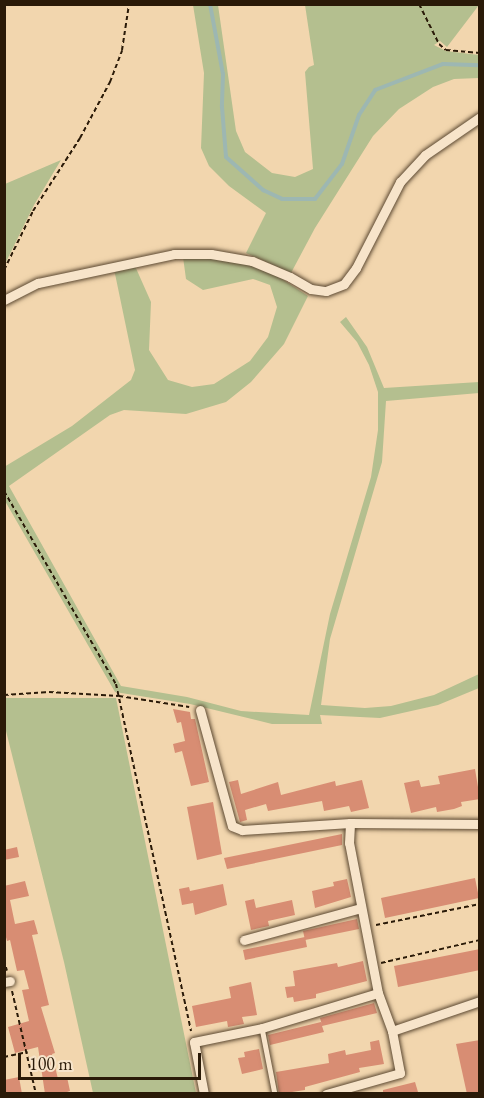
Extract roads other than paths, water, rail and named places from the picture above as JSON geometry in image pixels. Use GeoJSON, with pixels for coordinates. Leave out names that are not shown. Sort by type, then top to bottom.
{"type":"FeatureCollection","features":[{"type":"Feature","properties":{"kind":"street"},"geometry":{"type":"LineString","coordinates":[[4,300],[38,283],[116,264],[174,254],[211,254],[252,261],[291,277],[310,289],[326,291],[344,284],[356,268],[400,182],[425,154],[480,117]]}},
{"type":"Feature","properties":{"kind":"street"},"geometry":{"type":"LineString","coordinates":[[200,710],[232,826],[242,830],[350,823],[480,824]]}},
{"type":"Feature","properties":{"kind":"street"},"geometry":{"type":"LineString","coordinates":[[326,1094],[400,1073],[392,1031],[378,993],[349,843],[350,823]]}},
{"type":"Feature","properties":{"kind":"street"},"geometry":{"type":"LineString","coordinates":[[244,940],[362,908]]}},
{"type":"Feature","properties":{"kind":"street"},"geometry":{"type":"LineString","coordinates":[[204,1094],[194,1042],[261,1028],[378,993]]}},
{"type":"Feature","properties":{"kind":"street"},"geometry":{"type":"LineString","coordinates":[[392,1031],[480,1001]]}},
{"type":"Feature","properties":{"kind":"lane"},"geometry":{"type":"LineString","coordinates":[[261,1028],[275,1094]]}},
{"type":"Feature","properties":{"kind":"waterway"},"geometry":{"type":"LineString","coordinates":[[210,4],[223,74],[222,107],[226,157],[263,190],[282,199],[315,199],[342,164],[359,115],[375,90],[443,64],[480,65]]}}]}
